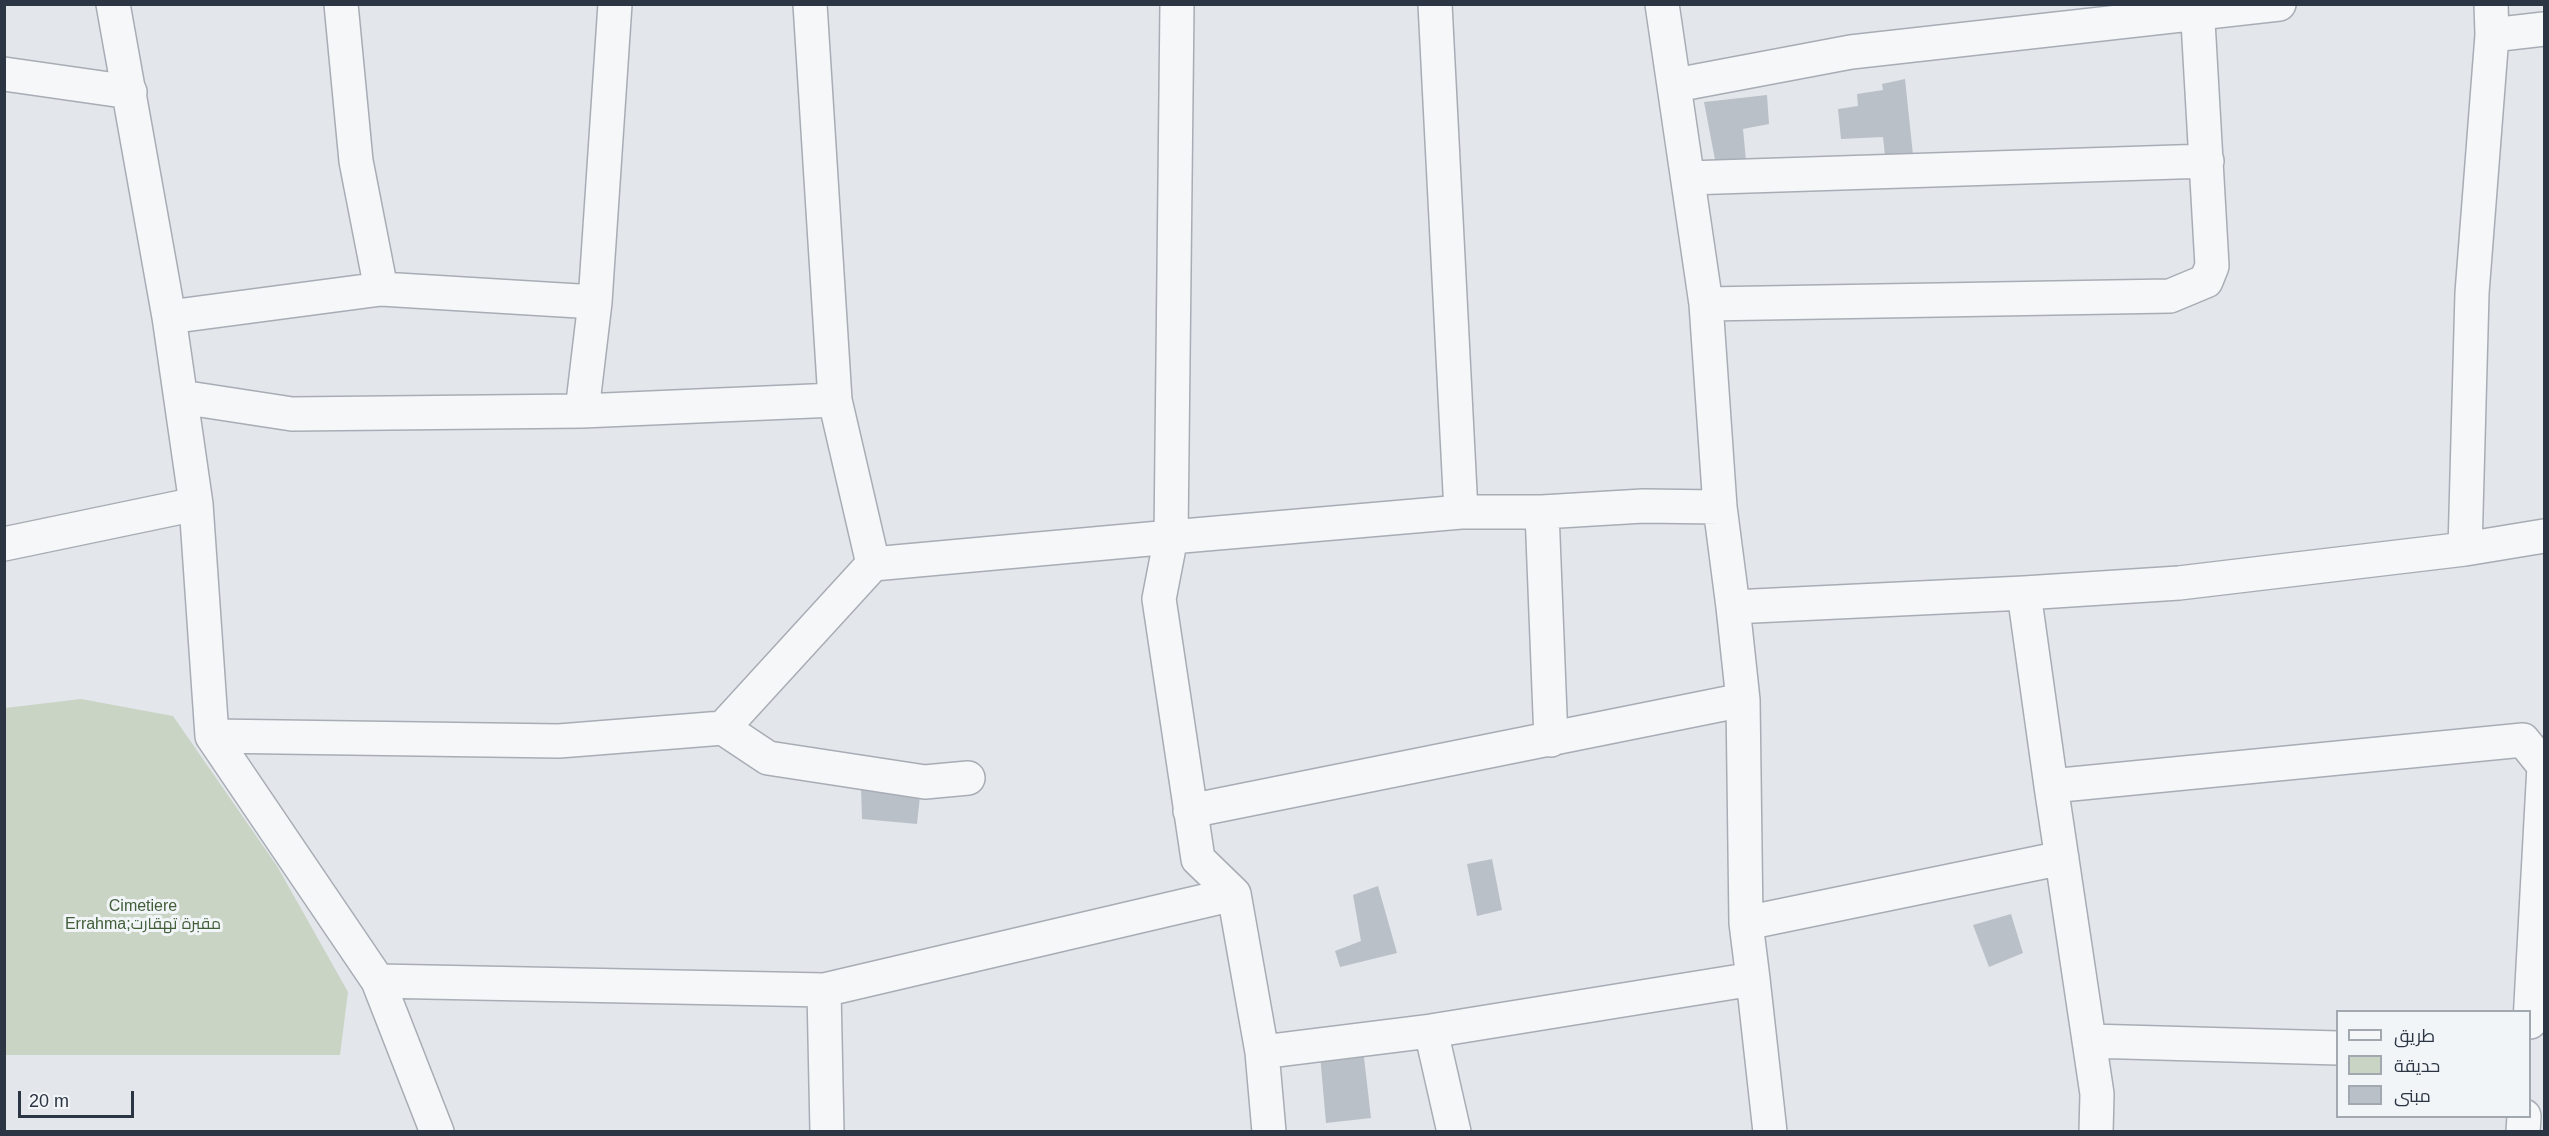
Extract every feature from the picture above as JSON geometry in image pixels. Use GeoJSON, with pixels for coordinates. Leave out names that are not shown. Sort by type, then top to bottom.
{"type":"FeatureCollection","features":[{"type":"Feature","properties":{"kind":"street"},"geometry":{"type":"LineString","coordinates":[[113,4],[169,317],[196,504],[212,736],[378,981],[437,1131]]}},
{"type":"Feature","properties":{"kind":"street"},"geometry":{"type":"LineString","coordinates":[[341,4],[356,161],[381,289]]}},
{"type":"Feature","properties":{"kind":"street"},"geometry":{"type":"LineString","coordinates":[[582,411],[595,302],[615,4]]}},
{"type":"Feature","properties":{"kind":"street"},"geometry":{"type":"LineString","coordinates":[[810,4],[836,399],[873,564]]}},
{"type":"Feature","properties":{"kind":"street"},"geometry":{"type":"LineString","coordinates":[[1177,4],[1172,537],[1159,599],[1198,859],[1234,894],[1262,1052],[1269,1131]]}},
{"type":"Feature","properties":{"kind":"street"},"geometry":{"type":"LineString","coordinates":[[1435,4],[1461,512]]}},
{"type":"Feature","properties":{"kind":"street"},"geometry":{"type":"LineString","coordinates":[[1662,4],[1676,85],[1706,303],[1720,507],[1743,700],[1746,922],[1770,1131]]}},
{"type":"Feature","properties":{"kind":"street"},"geometry":{"type":"LineString","coordinates":[[1676,85],[1851,52],[2198,9],[2279,4]]}},
{"type":"Feature","properties":{"kind":"street"},"geometry":{"type":"LineString","coordinates":[[1706,303],[2170,296],[2206,281],[2212,266],[2198,9]]}},
{"type":"Feature","properties":{"kind":"street"},"geometry":{"type":"LineString","coordinates":[[2465,549],[2472,294],[2492,20],[2544,29]]}},
{"type":"Feature","properties":{"kind":"street"},"geometry":{"type":"LineString","coordinates":[[4,74],[130,92]]}},
{"type":"Feature","properties":{"kind":"street"},"geometry":{"type":"LineString","coordinates":[[1688,178],[2206,161]]}},
{"type":"Feature","properties":{"kind":"street"},"geometry":{"type":"LineString","coordinates":[[169,317],[381,289],[595,302]]}},
{"type":"Feature","properties":{"kind":"street"},"geometry":{"type":"LineString","coordinates":[[181,397],[292,414],[582,411],[836,399]]}},
{"type":"Feature","properties":{"kind":"street"},"geometry":{"type":"LineString","coordinates":[[4,544],[196,504]]}},
{"type":"Feature","properties":{"kind":"street"},"geometry":{"type":"LineString","coordinates":[[723,728],[873,564],[1461,512],[1542,512],[1643,506],[1720,507]]}},
{"type":"Feature","properties":{"kind":"street"},"geometry":{"type":"LineString","coordinates":[[1542,512],[1551,740]]}},
{"type":"Feature","properties":{"kind":"street"},"geometry":{"type":"LineString","coordinates":[[1733,607],[2179,583],[2465,549],[2544,536]]}},
{"type":"Feature","properties":{"kind":"street"},"geometry":{"type":"LineString","coordinates":[[2024,593],[2050,786],[2090,1041],[2097,1094],[2096,1131]]}},
{"type":"Feature","properties":{"kind":"street"},"geometry":{"type":"LineString","coordinates":[[1190,811],[1743,700]]}},
{"type":"Feature","properties":{"kind":"street"},"geometry":{"type":"LineString","coordinates":[[212,736],[559,741],[723,728],[768,758],[925,782],[968,778]]}},
{"type":"Feature","properties":{"kind":"street"},"geometry":{"type":"LineString","coordinates":[[2050,786],[2523,740],[2544,766],[2530,1010]]}},
{"type":"Feature","properties":{"kind":"street"},"geometry":{"type":"LineString","coordinates":[[1746,922],[2062,858]]}},
{"type":"Feature","properties":{"kind":"street"},"geometry":{"type":"LineString","coordinates":[[378,981],[824,990],[1234,894]]}},
{"type":"Feature","properties":{"kind":"street"},"geometry":{"type":"LineString","coordinates":[[1262,1052],[1431,1031],[1752,980]]}},
{"type":"Feature","properties":{"kind":"street"},"geometry":{"type":"LineString","coordinates":[[824,990],[827,1131]]}},
{"type":"Feature","properties":{"kind":"street"},"geometry":{"type":"LineString","coordinates":[[1431,1031],[1454,1131]]}},
{"type":"Feature","properties":{"kind":"street"},"geometry":{"type":"LineString","coordinates":[[2090,1041],[2336,1048]]}},
{"type":"Feature","properties":{"kind":"green space","name":"Cimetiere Errahma;مقبرة تهقارت"},"geometry":{"type":"Polygon","coordinates":[[[81,699],[173,716],[277,866],[348,992],[340,1055],[5,1055],[5,708],[81,699]]]}},
{"type":"Feature","properties":{"kind":"building"},"geometry":{"type":"Polygon","coordinates":[[[1905,79],[1913,155],[1885,156],[1883,137],[1841,139],[1838,109],[1858,106],[1857,94],[1883,90],[1882,84],[1905,79]]]}},
{"type":"Feature","properties":{"kind":"building"},"geometry":{"type":"Polygon","coordinates":[[[1767,95],[1769,124],[1743,129],[1746,161],[1716,165],[1704,102],[1767,95]]]}},
{"type":"Feature","properties":{"kind":"building"},"geometry":{"type":"Polygon","coordinates":[[[861,786],[920,796],[917,824],[862,819],[861,786]]]}},
{"type":"Feature","properties":{"kind":"building"},"geometry":{"type":"Polygon","coordinates":[[[1492,859],[1502,910],[1477,916],[1467,864],[1492,859]]]}},
{"type":"Feature","properties":{"kind":"building"},"geometry":{"type":"Polygon","coordinates":[[[1378,886],[1397,953],[1340,967],[1335,951],[1361,941],[1353,895],[1378,886]]]}},
{"type":"Feature","properties":{"kind":"building"},"geometry":{"type":"Polygon","coordinates":[[[2011,914],[2023,953],[1989,967],[1973,925],[2011,914]]]}},
{"type":"Feature","properties":{"kind":"building"},"geometry":{"type":"Polygon","coordinates":[[[1363,1049],[1371,1118],[1326,1123],[1320,1055],[1363,1049]]]}}]}
